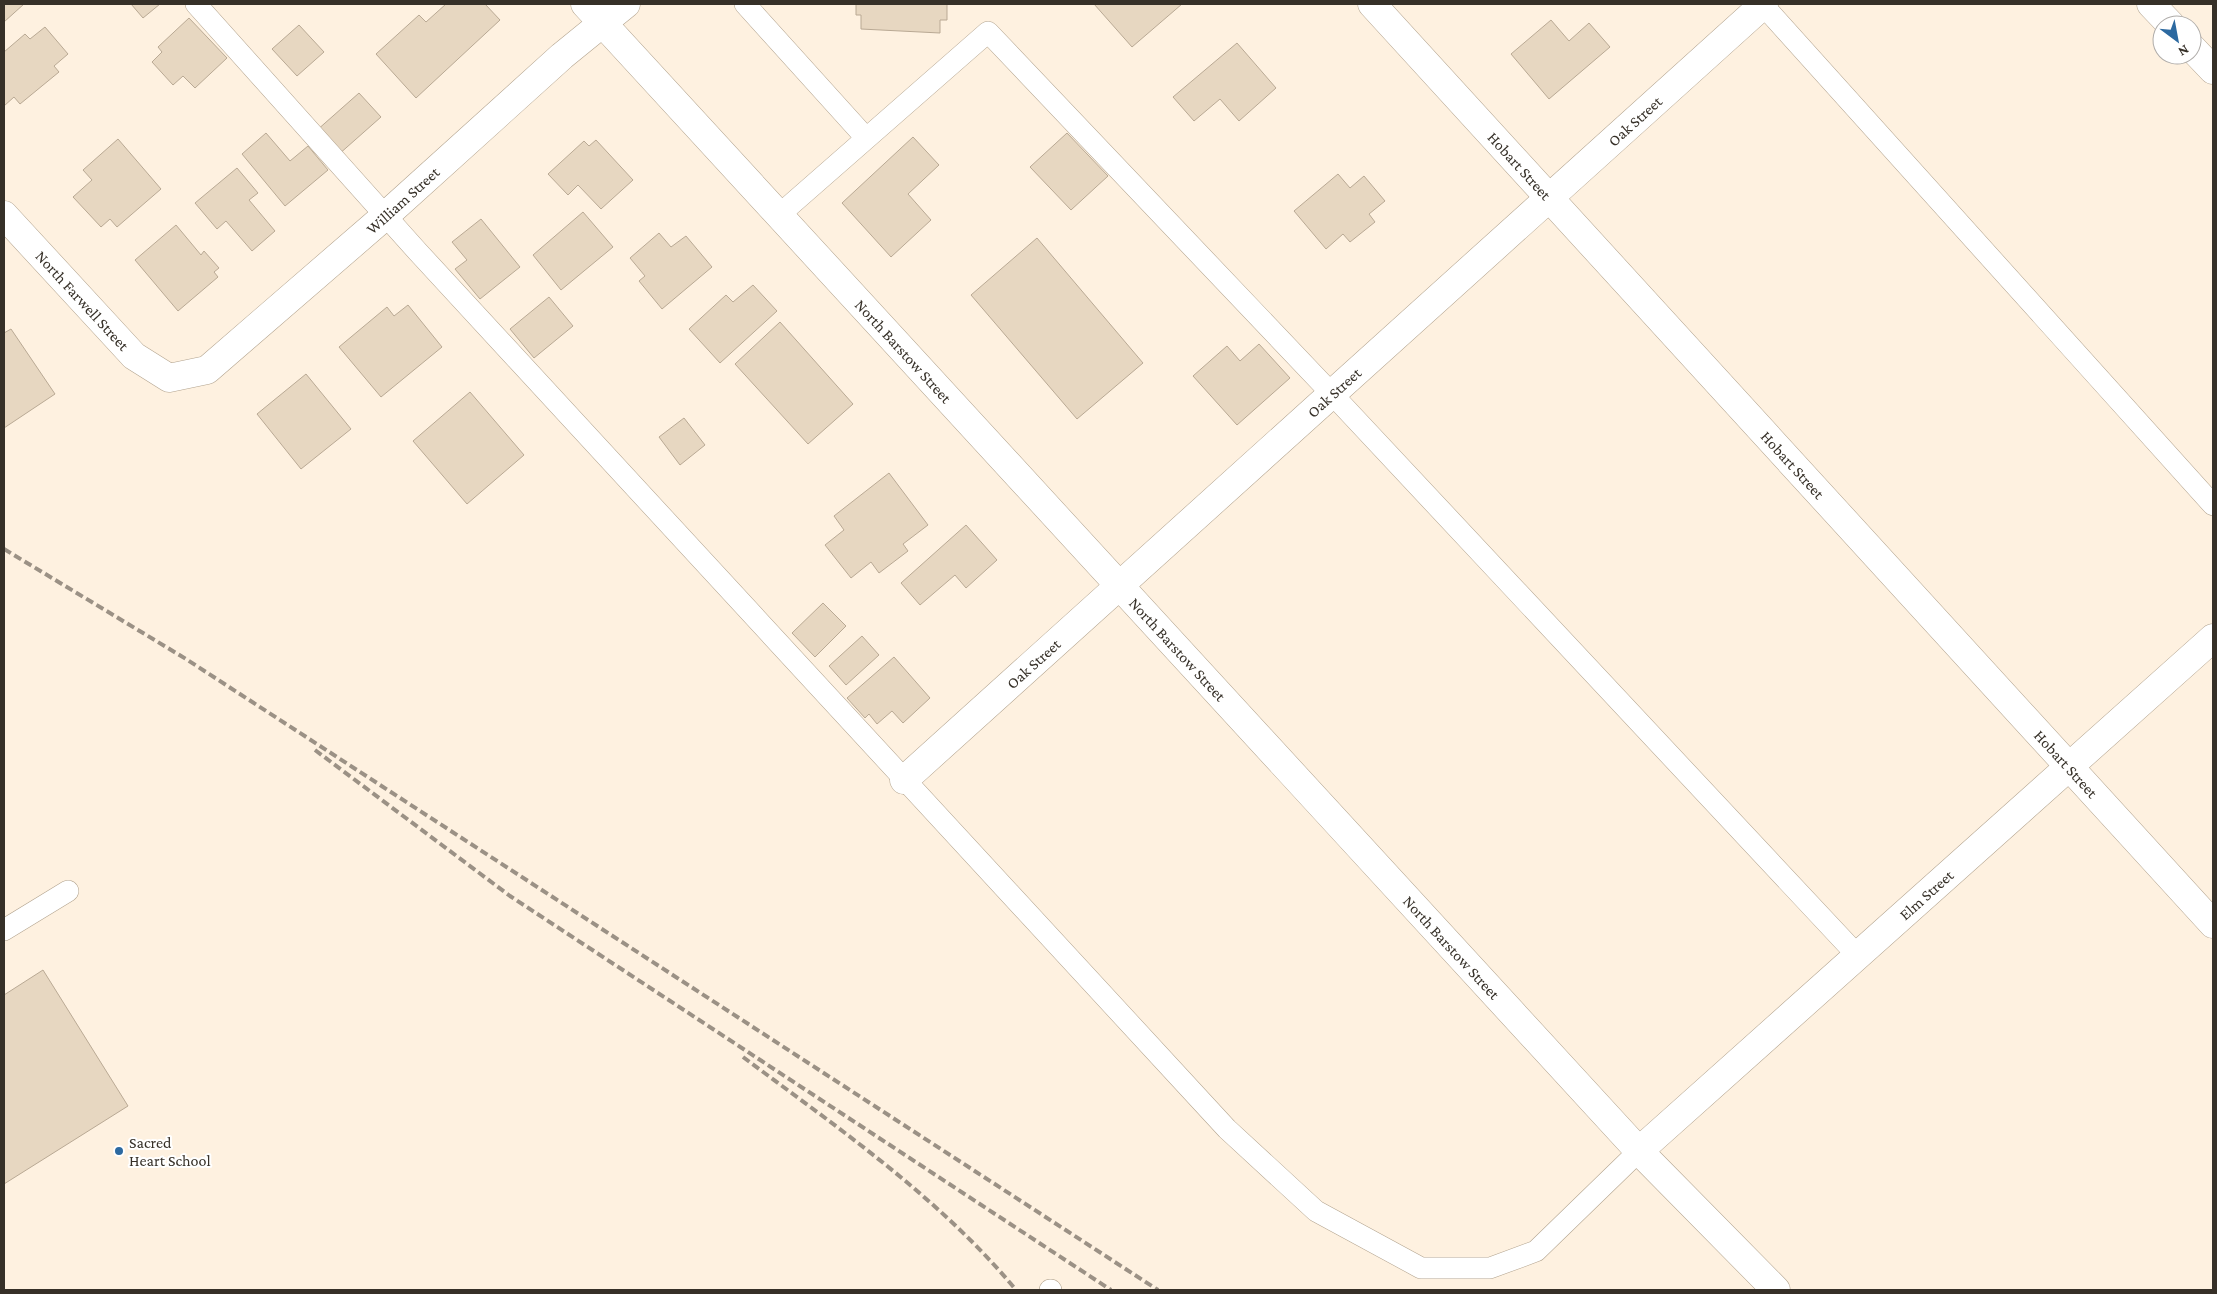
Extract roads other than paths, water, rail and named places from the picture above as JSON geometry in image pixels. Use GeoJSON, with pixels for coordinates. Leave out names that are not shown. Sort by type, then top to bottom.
{"type":"FeatureCollection","features":[{"type":"Feature","properties":{"kind":"street","name":"William Street"},"geometry":{"type":"LineString","coordinates":[[169,378],[208,370],[385,216],[562,56],[594,13],[626,4]]}},
{"type":"Feature","properties":{"kind":"street","name":"Hobart Street"},"geometry":{"type":"LineString","coordinates":[[1372,4],[2213,924]]}},
{"type":"Feature","properties":{"kind":"street","name":"Oak Street"},"geometry":{"type":"LineString","coordinates":[[904,780],[1763,4]]}},
{"type":"Feature","properties":{"kind":"street"},"geometry":{"type":"LineString","coordinates":[[2151,4],[2161,15]]}},
{"type":"Feature","properties":{"kind":"street","name":"North Barstow Street"},"geometry":{"type":"LineString","coordinates":[[594,13],[1639,1151],[1776,1290]]}},
{"type":"Feature","properties":{"kind":"street"},"geometry":{"type":"LineString","coordinates":[[2202,58],[2213,70]]}},
{"type":"Feature","properties":{"kind":"street","name":"North Farwell Street"},"geometry":{"type":"LineString","coordinates":[[4,215],[134,356],[169,378]]}},
{"type":"Feature","properties":{"kind":"street","name":"Elm Street"},"geometry":{"type":"LineString","coordinates":[[1639,1151],[2071,767],[2213,638]]}},
{"type":"Feature","properties":{"kind":"lane"},"geometry":{"type":"LineString","coordinates":[[196,4],[385,216],[1227,1129],[1316,1210],[1421,1268],[1490,1268],[1536,1251],[1639,1151]]}},
{"type":"Feature","properties":{"kind":"lane"},"geometry":{"type":"LineString","coordinates":[[745,4],[866,138]]}},
{"type":"Feature","properties":{"kind":"lane"},"geometry":{"type":"LineString","coordinates":[[1763,4],[2213,504]]}},
{"type":"Feature","properties":{"kind":"lane"},"geometry":{"type":"LineString","coordinates":[[779,215],[988,32],[1332,394],[1858,956]]}},
{"type":"Feature","properties":{"kind":"lane"},"geometry":{"type":"LineString","coordinates":[[4,930],[68,890]]}},
{"type":"Feature","properties":{"kind":"railway"},"geometry":{"type":"LineString","coordinates":[[4,549],[186,659],[1158,1290]]}},
{"type":"Feature","properties":{"kind":"railway"},"geometry":{"type":"LineString","coordinates":[[315,750],[510,896],[1111,1290]]}},
{"type":"Feature","properties":{"kind":"railway"},"geometry":{"type":"LineString","coordinates":[[743,1057],[851,1138],[921,1195],[955,1225],[1016,1290]]}},
{"type":"Feature","properties":{"kind":"place","name":"Sacred Heart School"},"geometry":{"type":"Point","coordinates":[119,1151]}}]}
